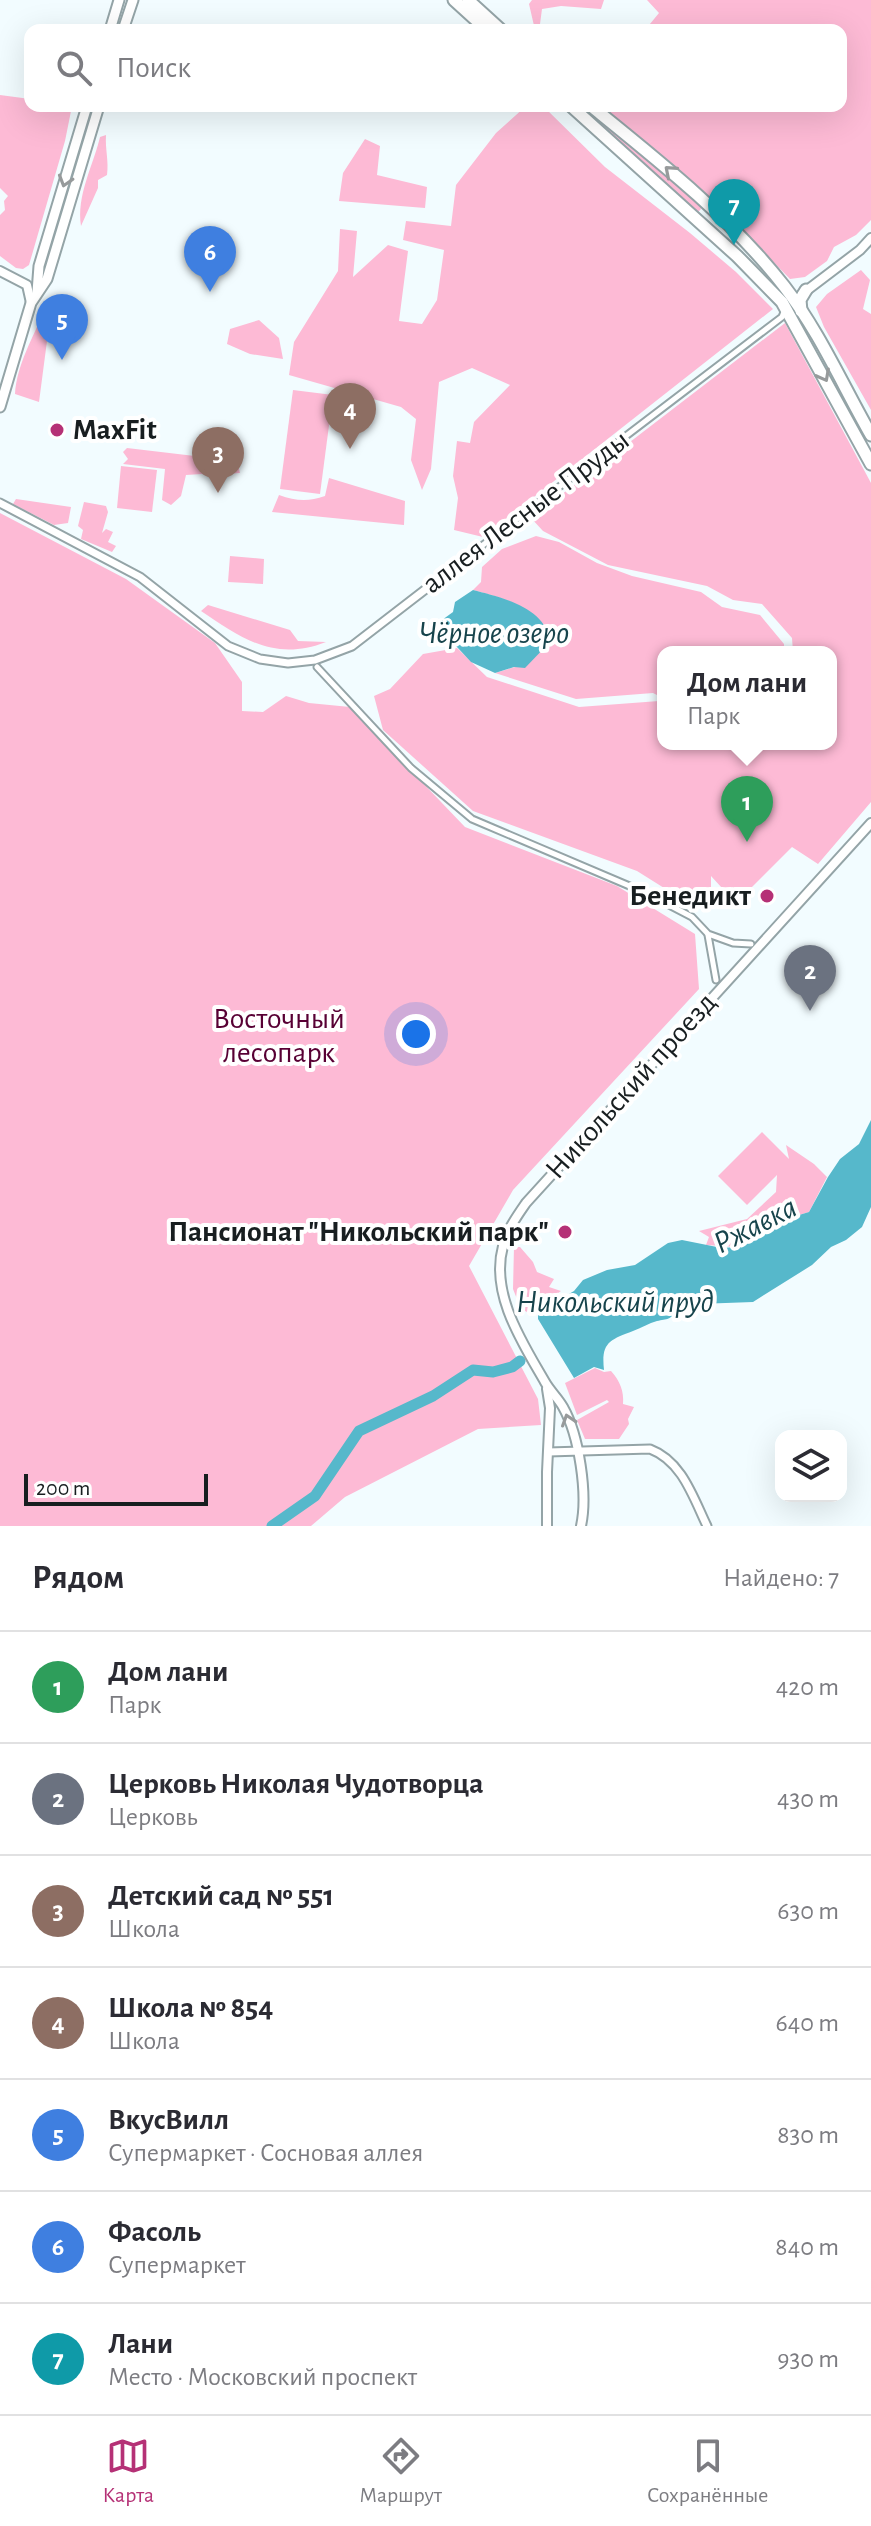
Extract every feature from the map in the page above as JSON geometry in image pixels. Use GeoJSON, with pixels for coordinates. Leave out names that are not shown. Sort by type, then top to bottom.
{"type":"FeatureCollection","features":[{"type":"Feature","properties":{"kind":"main road"},"geometry":{"type":"LineString","coordinates":[[112,24],[119,0]]}},
{"type":"Feature","properties":{"kind":"main road"},"geometry":{"type":"LineString","coordinates":[[125,24],[133,0]]}},
{"type":"Feature","properties":{"kind":"main road"},"geometry":{"type":"LineString","coordinates":[[454,0],[480,24]]}},
{"type":"Feature","properties":{"kind":"main road"},"geometry":{"type":"LineString","coordinates":[[468,0],[494,24]]}},
{"type":"Feature","properties":{"kind":"main road"},"geometry":{"type":"LineString","coordinates":[[0,407],[85,112]]}},
{"type":"Feature","properties":{"kind":"main road"},"geometry":{"type":"LineString","coordinates":[[33,296],[47,279],[97,112]]}},
{"type":"Feature","properties":{"kind":"main road"},"geometry":{"type":"LineString","coordinates":[[578,112],[801,312]]}},
{"type":"Feature","properties":{"kind":"main road"},"geometry":{"type":"LineString","coordinates":[[598,112],[707,204],[750,246],[786,288],[790,304],[871,435]]}},
{"type":"Feature","properties":{"kind":"main road"},"geometry":{"type":"LineString","coordinates":[[696,218],[704,214],[707,204]]}},
{"type":"Feature","properties":{"kind":"main road"},"geometry":{"type":"LineString","coordinates":[[737,256],[741,248],[750,246]]}},
{"type":"Feature","properties":{"kind":"main road"},"geometry":{"type":"LineString","coordinates":[[806,290],[800,300],[801,312],[871,464]]}},
{"type":"Feature","properties":{"kind":"street"},"geometry":{"type":"LineString","coordinates":[[790,304],[871,238]]}},
{"type":"Feature","properties":{"kind":"street"},"geometry":{"type":"LineString","coordinates":[[0,271],[21,280],[31,280],[38,268]]}},
{"type":"Feature","properties":{"kind":"street"},"geometry":{"type":"LineString","coordinates":[[21,280],[33,296]]}},
{"type":"Feature","properties":{"kind":"street"},"geometry":{"type":"LineString","coordinates":[[786,288],[795,293],[806,290]]}},
{"type":"Feature","properties":{"kind":"street","name":"аллея Лесные Пруды"},"geometry":{"type":"LineString","coordinates":[[0,503],[140,577],[228,646],[260,659],[288,663],[315,660],[352,646],[782,317],[790,304]]}},
{"type":"Feature","properties":{"kind":"street"},"geometry":{"type":"LineString","coordinates":[[317,667],[411,768],[472,819],[646,893],[692,917],[708,934],[743,947],[751,944]]}},
{"type":"Feature","properties":{"kind":"street","name":"Никольский проезд"},"geometry":{"type":"LineString","coordinates":[[581,1526],[578,1452],[563,1407],[546,1385],[506,1308],[500,1287],[501,1255],[512,1225],[526,1203],[871,823]]}},
{"type":"Feature","properties":{"kind":"street"},"geometry":{"type":"LineString","coordinates":[[708,934],[716,980]]}},
{"type":"Feature","properties":{"kind":"street","name":"Никольский проезд"},"geometry":{"type":"LineString","coordinates":[[546,1385],[550,1408],[547,1526]]}},
{"type":"Feature","properties":{"kind":"street"},"geometry":{"type":"LineString","coordinates":[[548,1452],[650,1449],[664,1454],[687,1487],[707,1526]]}},
{"type":"Feature","properties":{"kind":"green space"},"geometry":{"type":"Polygon","coordinates":[[[532,0],[604,0],[601,9],[561,6],[542,9],[540,24],[534,24],[529,4],[532,0]]]}},
{"type":"Feature","properties":{"kind":"green space"},"geometry":{"type":"Polygon","coordinates":[[[647,0],[871,0],[871,220],[856,235],[834,247],[827,261],[805,277],[790,279],[708,195],[604,112],[847,112],[847,24],[650,24],[659,13],[647,0]]]}},
{"type":"Feature","properties":{"kind":"green space"},"geometry":{"type":"Polygon","coordinates":[[[0,95],[24,98],[24,112],[71,112],[29,265],[23,269],[16,268],[0,256],[0,215],[5,210],[4,201],[8,196],[0,188],[0,95]]]}},
{"type":"Feature","properties":{"kind":"green space"},"geometry":{"type":"Polygon","coordinates":[[[519,112],[549,112],[605,167],[690,233],[773,309],[483,537],[454,530],[458,498],[453,476],[457,441],[470,443],[474,422],[510,385],[472,368],[439,382],[431,469],[422,490],[411,460],[416,419],[401,407],[289,375],[294,342],[338,271],[340,229],[357,231],[353,277],[388,245],[408,251],[399,321],[422,324],[437,300],[444,250],[403,240],[406,221],[451,226],[456,185],[496,133],[519,112]]]}},
{"type":"Feature","properties":{"kind":"green space"},"geometry":{"type":"Polygon","coordinates":[[[584,112],[590,112],[699,203],[701,209],[694,211],[584,112]]]}},
{"type":"Feature","properties":{"kind":"green space"},"geometry":{"type":"Polygon","coordinates":[[[106,135],[107,175],[98,180],[98,188],[81,226],[81,204],[86,181],[100,137],[106,135]]]}},
{"type":"Feature","properties":{"kind":"green space"},"geometry":{"type":"Polygon","coordinates":[[[365,139],[380,146],[377,175],[427,187],[425,208],[339,201],[343,173],[365,139]]]}},
{"type":"Feature","properties":{"kind":"green space"},"geometry":{"type":"Polygon","coordinates":[[[861,270],[870,280],[863,309],[871,314],[871,410],[816,307],[827,294],[861,270]]]}},
{"type":"Feature","properties":{"kind":"green space"},"geometry":{"type":"Polygon","coordinates":[[[49,308],[66,310],[55,341],[47,341],[39,402],[15,394],[26,351],[44,311],[49,308]]]}},
{"type":"Feature","properties":{"kind":"green space"},"geometry":{"type":"Polygon","coordinates":[[[259,320],[279,338],[283,359],[250,354],[227,344],[230,329],[259,320]]]}},
{"type":"Feature","properties":{"kind":"green space"},"geometry":{"type":"Polygon","coordinates":[[[785,323],[871,483],[871,802],[818,864],[792,847],[740,899],[722,888],[711,876],[711,891],[680,898],[637,871],[473,811],[383,730],[374,696],[390,689],[423,654],[457,648],[487,677],[579,707],[657,701],[657,750],[837,750],[837,646],[793,646],[792,638],[762,604],[733,600],[707,586],[608,565],[543,531],[531,518],[785,323]]]}},
{"type":"Feature","properties":{"kind":"green space"},"geometry":{"type":"Polygon","coordinates":[[[293,390],[333,395],[320,494],[280,489],[293,390]]]}},
{"type":"Feature","properties":{"kind":"green space"},"geometry":{"type":"Polygon","coordinates":[[[127,448],[237,461],[240,473],[226,474],[219,481],[202,474],[186,475],[181,496],[171,505],[162,500],[165,469],[123,464],[128,459],[123,452],[127,448]]]}},
{"type":"Feature","properties":{"kind":"green space"},"geometry":{"type":"Polygon","coordinates":[[[121,466],[157,470],[152,512],[117,508],[121,466]]]}},
{"type":"Feature","properties":{"kind":"green space"},"geometry":{"type":"Polygon","coordinates":[[[329,478],[405,501],[404,525],[272,512],[279,495],[302,500],[325,496],[329,478]]]}},
{"type":"Feature","properties":{"kind":"green space"},"geometry":{"type":"Polygon","coordinates":[[[16,499],[71,507],[68,523],[54,525],[13,504],[16,499]]]}},
{"type":"Feature","properties":{"kind":"green space"},"geometry":{"type":"Polygon","coordinates":[[[84,502],[106,506],[108,512],[102,533],[106,529],[113,532],[108,542],[116,546],[112,552],[81,539],[83,530],[78,526],[84,502]]]}},
{"type":"Feature","properties":{"kind":"green space","name":"Восточный лесопарк"},"geometry":{"type":"Polygon","coordinates":[[[0,513],[126,579],[215,643],[242,682],[242,711],[263,712],[286,696],[309,703],[350,707],[465,827],[617,886],[695,934],[699,989],[513,1190],[469,1266],[538,1399],[541,1425],[478,1429],[345,1497],[311,1526],[0,1526],[0,513]]]}},
{"type":"Feature","properties":{"kind":"green space"},"geometry":{"type":"Polygon","coordinates":[[[536,536],[559,542],[597,563],[632,576],[701,592],[722,607],[760,615],[784,646],[657,646],[657,695],[576,699],[495,673],[515,667],[549,633],[525,609],[473,590],[481,582],[482,567],[502,549],[536,536]]]}},
{"type":"Feature","properties":{"kind":"green space"},"geometry":{"type":"Polygon","coordinates":[[[230,556],[264,559],[263,584],[228,582],[230,556]]]}},
{"type":"Feature","properties":{"kind":"green space"},"geometry":{"type":"Polygon","coordinates":[[[208,605],[290,630],[298,641],[326,642],[291,650],[260,644],[201,611],[208,605]]]}},
{"type":"Feature","properties":{"kind":"green space"},"geometry":{"type":"Polygon","coordinates":[[[762,1132],[789,1159],[786,1145],[827,1177],[809,1212],[786,1219],[751,1242],[737,1247],[706,1245],[709,1237],[699,1231],[747,1219],[776,1192],[777,1175],[747,1205],[718,1176],[762,1132]]]}},
{"type":"Feature","properties":{"kind":"green space"},"geometry":{"type":"Polygon","coordinates":[[[514,1247],[520,1247],[537,1272],[554,1279],[549,1287],[561,1291],[531,1314],[521,1309],[513,1289],[514,1247]]]}},
{"type":"Feature","properties":{"kind":"green space"},"geometry":{"type":"Polygon","coordinates":[[[595,1368],[611,1371],[621,1386],[623,1404],[634,1407],[629,1424],[619,1439],[585,1439],[577,1420],[609,1402],[607,1400],[577,1415],[565,1383],[595,1368]]]}},
{"type":"Feature","properties":{"kind":"water","name":"Чёрное озеро"},"geometry":{"type":"Polygon","coordinates":[[[473,590],[521,606],[541,621],[549,643],[525,668],[514,667],[495,673],[471,662],[443,632],[442,620],[453,612],[455,602],[473,590]]]}},
{"type":"Feature","properties":{"kind":"water","name":"Никольский пруд"},"geometry":{"type":"Polygon","coordinates":[[[871,1120],[871,1207],[862,1227],[831,1247],[812,1265],[753,1302],[698,1304],[677,1310],[673,1316],[618,1337],[606,1348],[604,1370],[594,1367],[574,1378],[538,1319],[538,1312],[574,1291],[583,1280],[607,1270],[635,1265],[668,1243],[682,1240],[722,1248],[737,1247],[751,1242],[786,1219],[809,1212],[840,1159],[859,1144],[871,1120]]]}},
{"type":"Feature","properties":{"kind":"waterway","name":"Ржавка"},"geometry":{"type":"LineString","coordinates":[[272,1526],[315,1496],[359,1431],[433,1396],[473,1370],[493,1372],[512,1367],[520,1361]]}},
{"type":"Feature","properties":{"kind":"place","name":"Лани"},"geometry":{"type":"Point","coordinates":[734,245]}},
{"type":"Feature","properties":{"kind":"place","name":"Фасоль"},"geometry":{"type":"Point","coordinates":[210,292]}},
{"type":"Feature","properties":{"kind":"place","name":"ВкусВилл"},"geometry":{"type":"Point","coordinates":[62,360]}},
{"type":"Feature","properties":{"kind":"place","name":"MaxFit"},"geometry":{"type":"Point","coordinates":[57,430]}},
{"type":"Feature","properties":{"kind":"place","name":"Школа № 854"},"geometry":{"type":"Point","coordinates":[350,449]}},
{"type":"Feature","properties":{"kind":"place","name":"Детский сад № 551"},"geometry":{"type":"Point","coordinates":[218,493]}},
{"type":"Feature","properties":{"kind":"place","name":"Дом лани"},"geometry":{"type":"Point","coordinates":[747,842]}},
{"type":"Feature","properties":{"kind":"place","name":"Бенедикт"},"geometry":{"type":"Point","coordinates":[767,896]}},
{"type":"Feature","properties":{"kind":"place","name":"Церковь Николая Чудотворца"},"geometry":{"type":"Point","coordinates":[810,1011]}},
{"type":"Feature","properties":{"kind":"place","name":"Пансионат \"Никольский парк\""},"geometry":{"type":"Point","coordinates":[565,1232]}}]}
